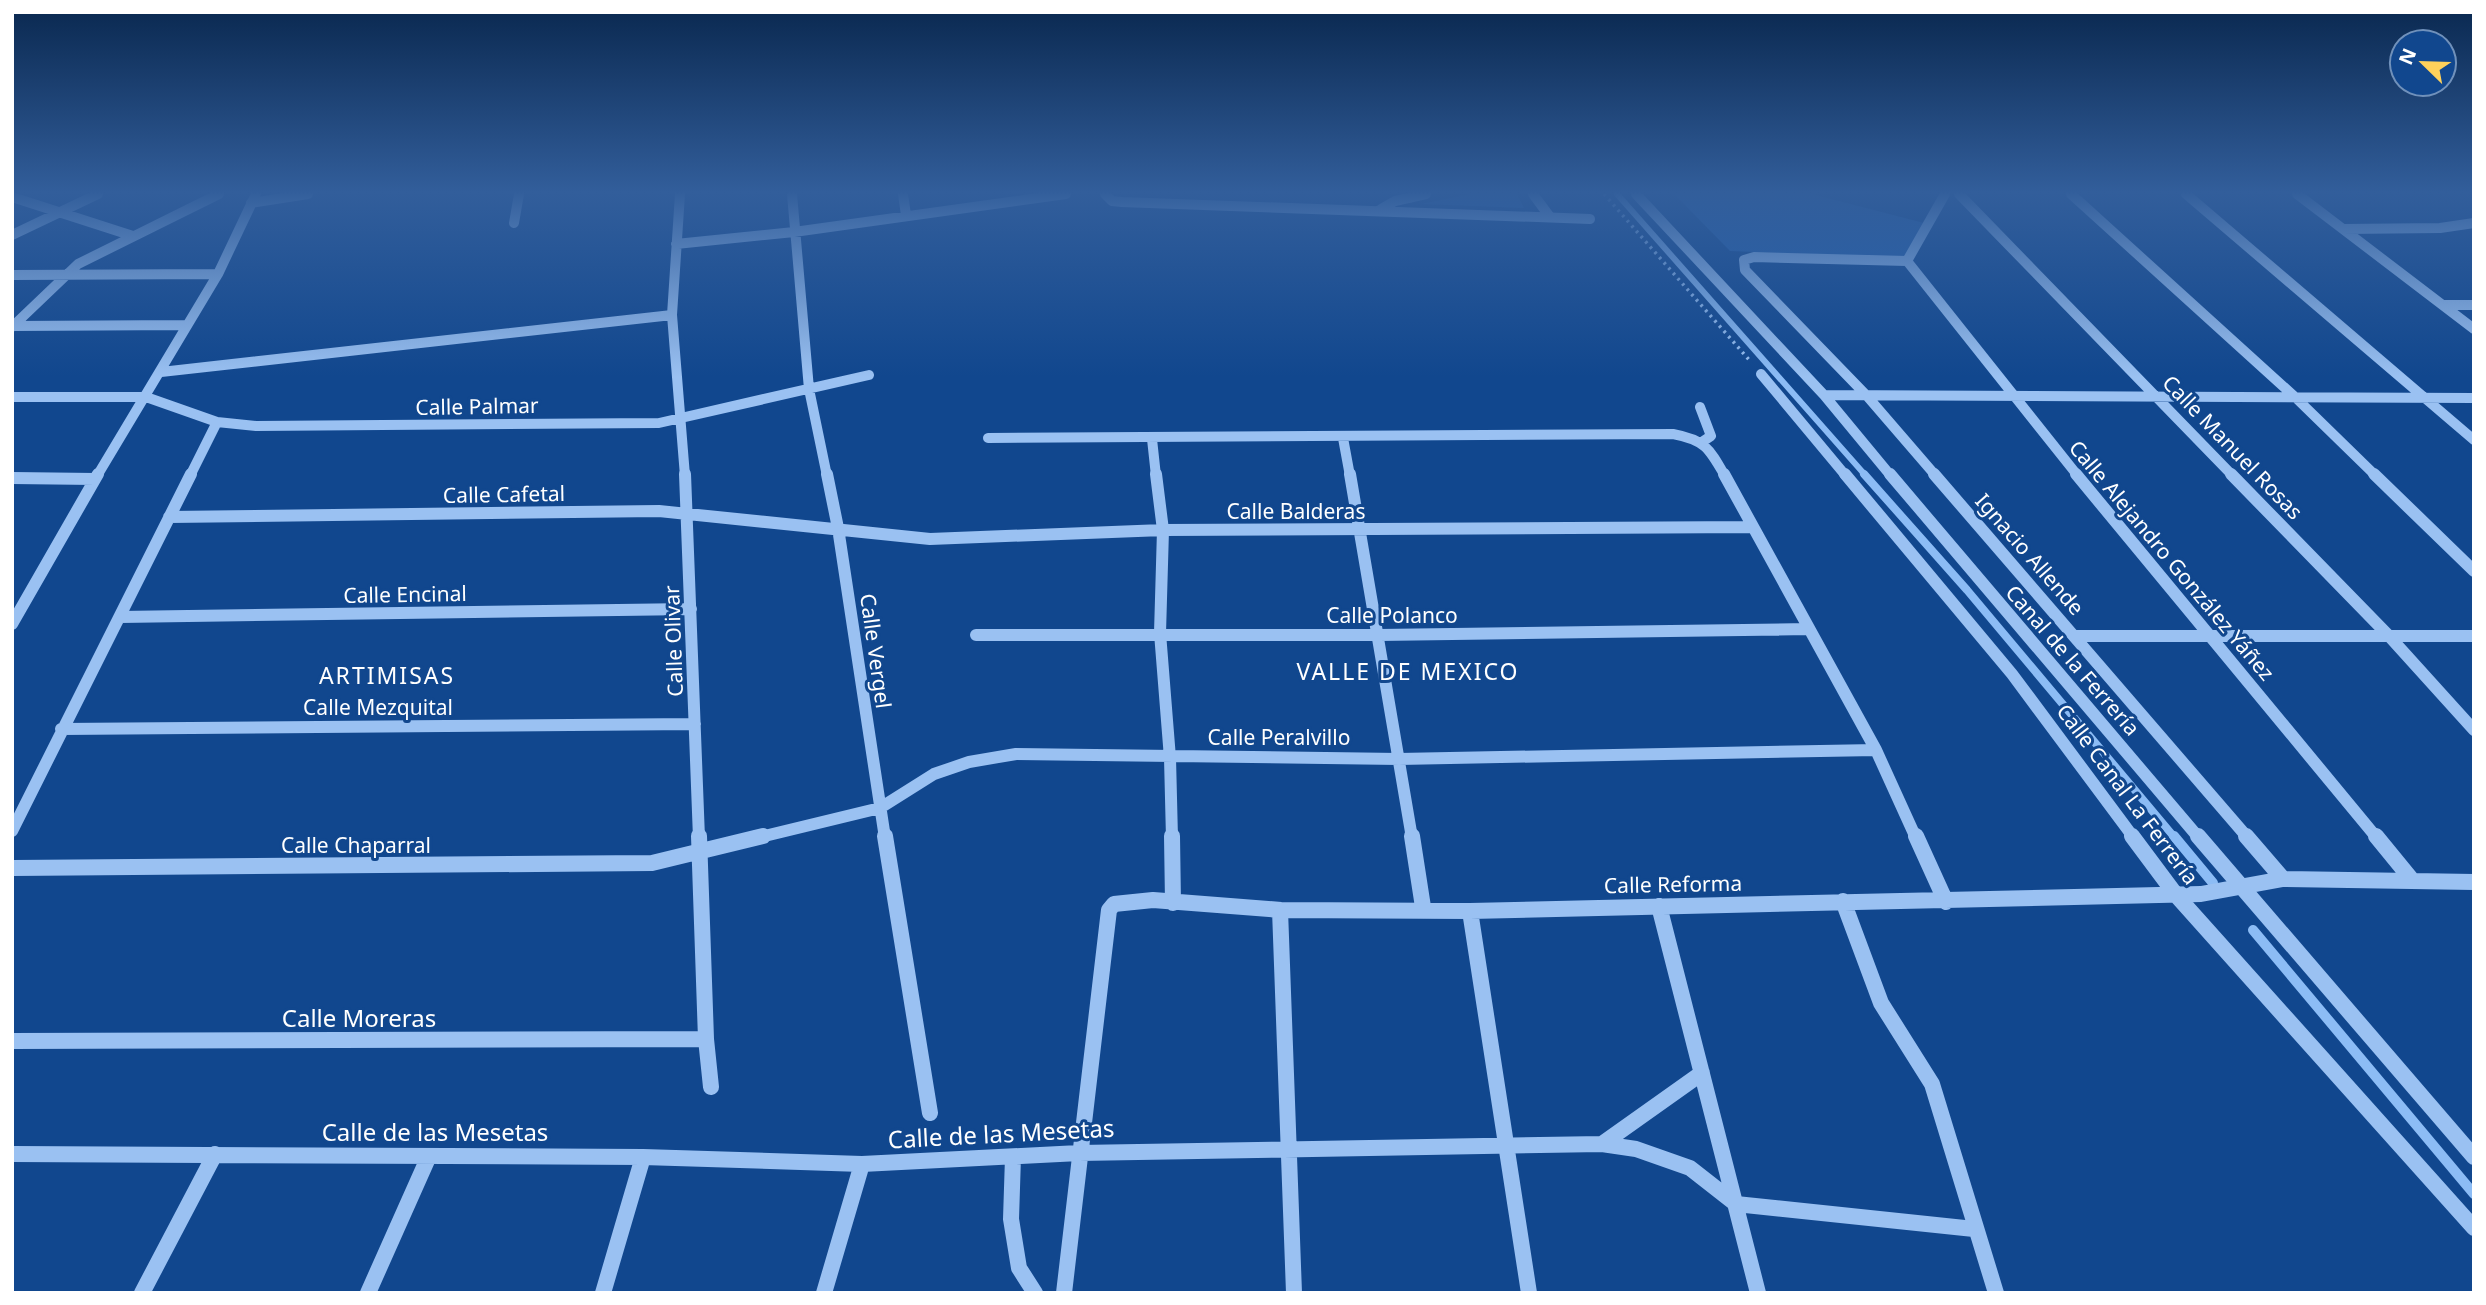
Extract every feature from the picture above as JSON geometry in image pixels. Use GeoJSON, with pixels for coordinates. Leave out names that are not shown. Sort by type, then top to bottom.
{"type":"FeatureCollection","features":[{"type":"Feature","properties":{"kind":"street"},"geometry":{"type":"LineString","coordinates":[[13,326],[67,273],[96,255]]}},
{"type":"Feature","properties":{"kind":"street"},"geometry":{"type":"LineString","coordinates":[[12,624],[227,255]]}},
{"type":"Feature","properties":{"kind":"street","name":"Calle Olivar"},"geometry":{"type":"LineString","coordinates":[[675,255],[672,315],[688,512],[706,1039],[711,1087]]}},
{"type":"Feature","properties":{"kind":"street","name":"Calle Vergel"},"geometry":{"type":"LineString","coordinates":[[796,255],[809,389],[838,528],[930,1113]]}},
{"type":"Feature","properties":{"kind":"street","name":"Canal de la Ferrería"},"geometry":{"type":"LineString","coordinates":[[1693,255],[1824,396],[2239,889],[2474,1157]]}},
{"type":"Feature","properties":{"kind":"street"},"geometry":{"type":"LineString","coordinates":[[1907,261],[1910,255]]}},
{"type":"Feature","properties":{"kind":"street","name":"Calle Manuel Rosas"},"geometry":{"type":"LineString","coordinates":[[2018,255],[2389,636],[2474,730]]}},
{"type":"Feature","properties":{"kind":"street"},"geometry":{"type":"LineString","coordinates":[[2138,255],[2295,397],[2474,571]]}},
{"type":"Feature","properties":{"kind":"street"},"geometry":{"type":"LineString","coordinates":[[2257,255],[2474,440]]}},
{"type":"Feature","properties":{"kind":"street"},"geometry":{"type":"LineString","coordinates":[[2377,255],[2474,329]]}},
{"type":"Feature","properties":{"kind":"street","name":"Ignacio Allende"},"geometry":{"type":"LineString","coordinates":[[1907,261],[1754,257],[1744,260],[1745,270],[1867,396],[2283,879]]}},
{"type":"Feature","properties":{"kind":"street","name":"Calle Alejandro González Yáñez"},"geometry":{"type":"LineString","coordinates":[[1907,261],[2012,396],[2412,880]]}},
{"type":"Feature","properties":{"kind":"street"},"geometry":{"type":"LineString","coordinates":[[12,275],[218,274]]}},
{"type":"Feature","properties":{"kind":"street"},"geometry":{"type":"LineString","coordinates":[[2442,305],[2474,305]]}},
{"type":"Feature","properties":{"kind":"street"},"geometry":{"type":"LineString","coordinates":[[161,372],[672,315]]}},
{"type":"Feature","properties":{"kind":"street"},"geometry":{"type":"LineString","coordinates":[[13,326],[185,325]]}},
{"type":"Feature","properties":{"kind":"street","name":"Calle Canal La Ferrería"},"geometry":{"type":"LineString","coordinates":[[1761,374],[2012,674],[2176,895],[2474,1228]]}},
{"type":"Feature","properties":{"kind":"street","name":"Calle Palmar"},"geometry":{"type":"LineString","coordinates":[[12,397],[146,397],[217,422],[269,426],[659,423],[869,375]]}},
{"type":"Feature","properties":{"kind":"street"},"geometry":{"type":"LineString","coordinates":[[1824,396],[2474,398]]}},
{"type":"Feature","properties":{"kind":"street"},"geometry":{"type":"LineString","coordinates":[[1699,440],[1711,436],[1700,407]]}},
{"type":"Feature","properties":{"kind":"street"},"geometry":{"type":"LineString","coordinates":[[12,831],[217,422]]}},
{"type":"Feature","properties":{"kind":"street"},"geometry":{"type":"LineString","coordinates":[[988,438],[1673,434],[1699,440],[1710,449],[1876,750],[1947,901]]}},
{"type":"Feature","properties":{"kind":"street"},"geometry":{"type":"LineString","coordinates":[[1343,438],[1379,635],[1423,907]]}},
{"type":"Feature","properties":{"kind":"street"},"geometry":{"type":"LineString","coordinates":[[1152,439],[1163,530],[1160,633],[1170,758],[1174,903]]}},
{"type":"Feature","properties":{"kind":"street"},"geometry":{"type":"LineString","coordinates":[[12,478],[95,479]]}},
{"type":"Feature","properties":{"kind":"street","name":"Calle Cafetal"},"geometry":{"type":"LineString","coordinates":[[169,517],[688,512],[838,528]]}},
{"type":"Feature","properties":{"kind":"street","name":"Calle Balderas"},"geometry":{"type":"LineString","coordinates":[[838,528],[930,539],[1163,530],[1754,527]]}},
{"type":"Feature","properties":{"kind":"street","name":"Calle Encinal"},"geometry":{"type":"LineString","coordinates":[[120,617],[691,609]]}},
{"type":"Feature","properties":{"kind":"street","name":"Calle Polanco"},"geometry":{"type":"LineString","coordinates":[[976,635],[1379,635],[1808,629]]}},
{"type":"Feature","properties":{"kind":"street"},"geometry":{"type":"LineString","coordinates":[[2076,636],[2474,636]]}},
{"type":"Feature","properties":{"kind":"street","name":"Calle Mezquital"},"geometry":{"type":"LineString","coordinates":[[61,729],[695,724]]}},
{"type":"Feature","properties":{"kind":"street","name":"Calle Peralvillo"},"geometry":{"type":"LineString","coordinates":[[699,852],[880,808],[934,774],[1000,756],[1075,752],[1170,758],[1399,759],[1876,750]]}},
{"type":"Feature","properties":{"kind":"street","name":"Calle Chaparral"},"geometry":{"type":"LineString","coordinates":[[12,868],[621,865],[652,863],[699,852]]}},
{"type":"Feature","properties":{"kind":"street","name":"Calle Reforma"},"geometry":{"type":"LineString","coordinates":[[1079,1153],[1109,910],[1114,904],[1174,903],[1280,910],[1423,907],[1470,911],[2202,894],[2283,879],[2474,882]]}},
{"type":"Feature","properties":{"kind":"street"},"geometry":{"type":"LineString","coordinates":[[1843,901],[1881,1003],[1932,1084],[1974,1229],[1996,1293]]}},
{"type":"Feature","properties":{"kind":"street"},"geometry":{"type":"LineString","coordinates":[[1659,906],[1758,1293]]}},
{"type":"Feature","properties":{"kind":"street"},"geometry":{"type":"LineString","coordinates":[[1280,910],[1294,1293]]}},
{"type":"Feature","properties":{"kind":"street"},"geometry":{"type":"LineString","coordinates":[[1470,911],[1529,1293]]}},
{"type":"Feature","properties":{"kind":"street","name":"Calle Moreras"},"geometry":{"type":"LineString","coordinates":[[12,1041],[706,1039]]}},
{"type":"Feature","properties":{"kind":"street"},"geometry":{"type":"LineString","coordinates":[[1602,1144],[1702,1073]]}},
{"type":"Feature","properties":{"kind":"street","name":"Calle de las Mesetas"},"geometry":{"type":"LineString","coordinates":[[12,1154],[643,1157],[862,1164],[1079,1153],[1288,1148],[1508,1148],[1602,1144],[1636,1149],[1690,1168],[1736,1204]]}},
{"type":"Feature","properties":{"kind":"street"},"geometry":{"type":"LineString","coordinates":[[1064,1293],[1079,1153]]}},
{"type":"Feature","properties":{"kind":"street"},"geometry":{"type":"LineString","coordinates":[[142,1293],[215,1154]]}},
{"type":"Feature","properties":{"kind":"street"},"geometry":{"type":"LineString","coordinates":[[368,1293],[429,1156]]}},
{"type":"Feature","properties":{"kind":"street"},"geometry":{"type":"LineString","coordinates":[[603,1293],[643,1157]]}},
{"type":"Feature","properties":{"kind":"street"},"geometry":{"type":"LineString","coordinates":[[1013,1157],[1011,1219],[1019,1268],[1035,1293]]}},
{"type":"Feature","properties":{"kind":"street"},"geometry":{"type":"LineString","coordinates":[[824,1293],[862,1164]]}},
{"type":"Feature","properties":{"kind":"street"},"geometry":{"type":"LineString","coordinates":[[1736,1204],[1974,1229]]}},
{"type":"Feature","properties":{"kind":"path"},"geometry":{"type":"LineString","coordinates":[[1657,255],[1761,374]]}},
{"type":"Feature","properties":{"kind":"shaded area"},"geometry":{"type":"Polygon","coordinates":[[[1827,255],[1906,255],[1904,258],[1827,255]]]}},
{"type":"Feature","properties":{"kind":"waterway"},"geometry":{"type":"LineString","coordinates":[[1671,255],[1866,476]]}},
{"type":"Feature","properties":{"kind":"waterway"},"geometry":{"type":"LineString","coordinates":[[1864,474],[1967,590],[2175,838]]}},
{"type":"Feature","properties":{"kind":"waterway"},"geometry":{"type":"LineString","coordinates":[[2174,836],[2213,883]]}},
{"type":"Feature","properties":{"kind":"waterway"},"geometry":{"type":"LineString","coordinates":[[2253,930],[2474,1194]]}},
{"type":"Feature","properties":{"kind":"district","name":"VALLE DE MEXICO"},"geometry":{"type":"Point","coordinates":[1408,671]}},
{"type":"Feature","properties":{"kind":"district","name":"ARTIMISAS"},"geometry":{"type":"Point","coordinates":[387,675]}}]}
